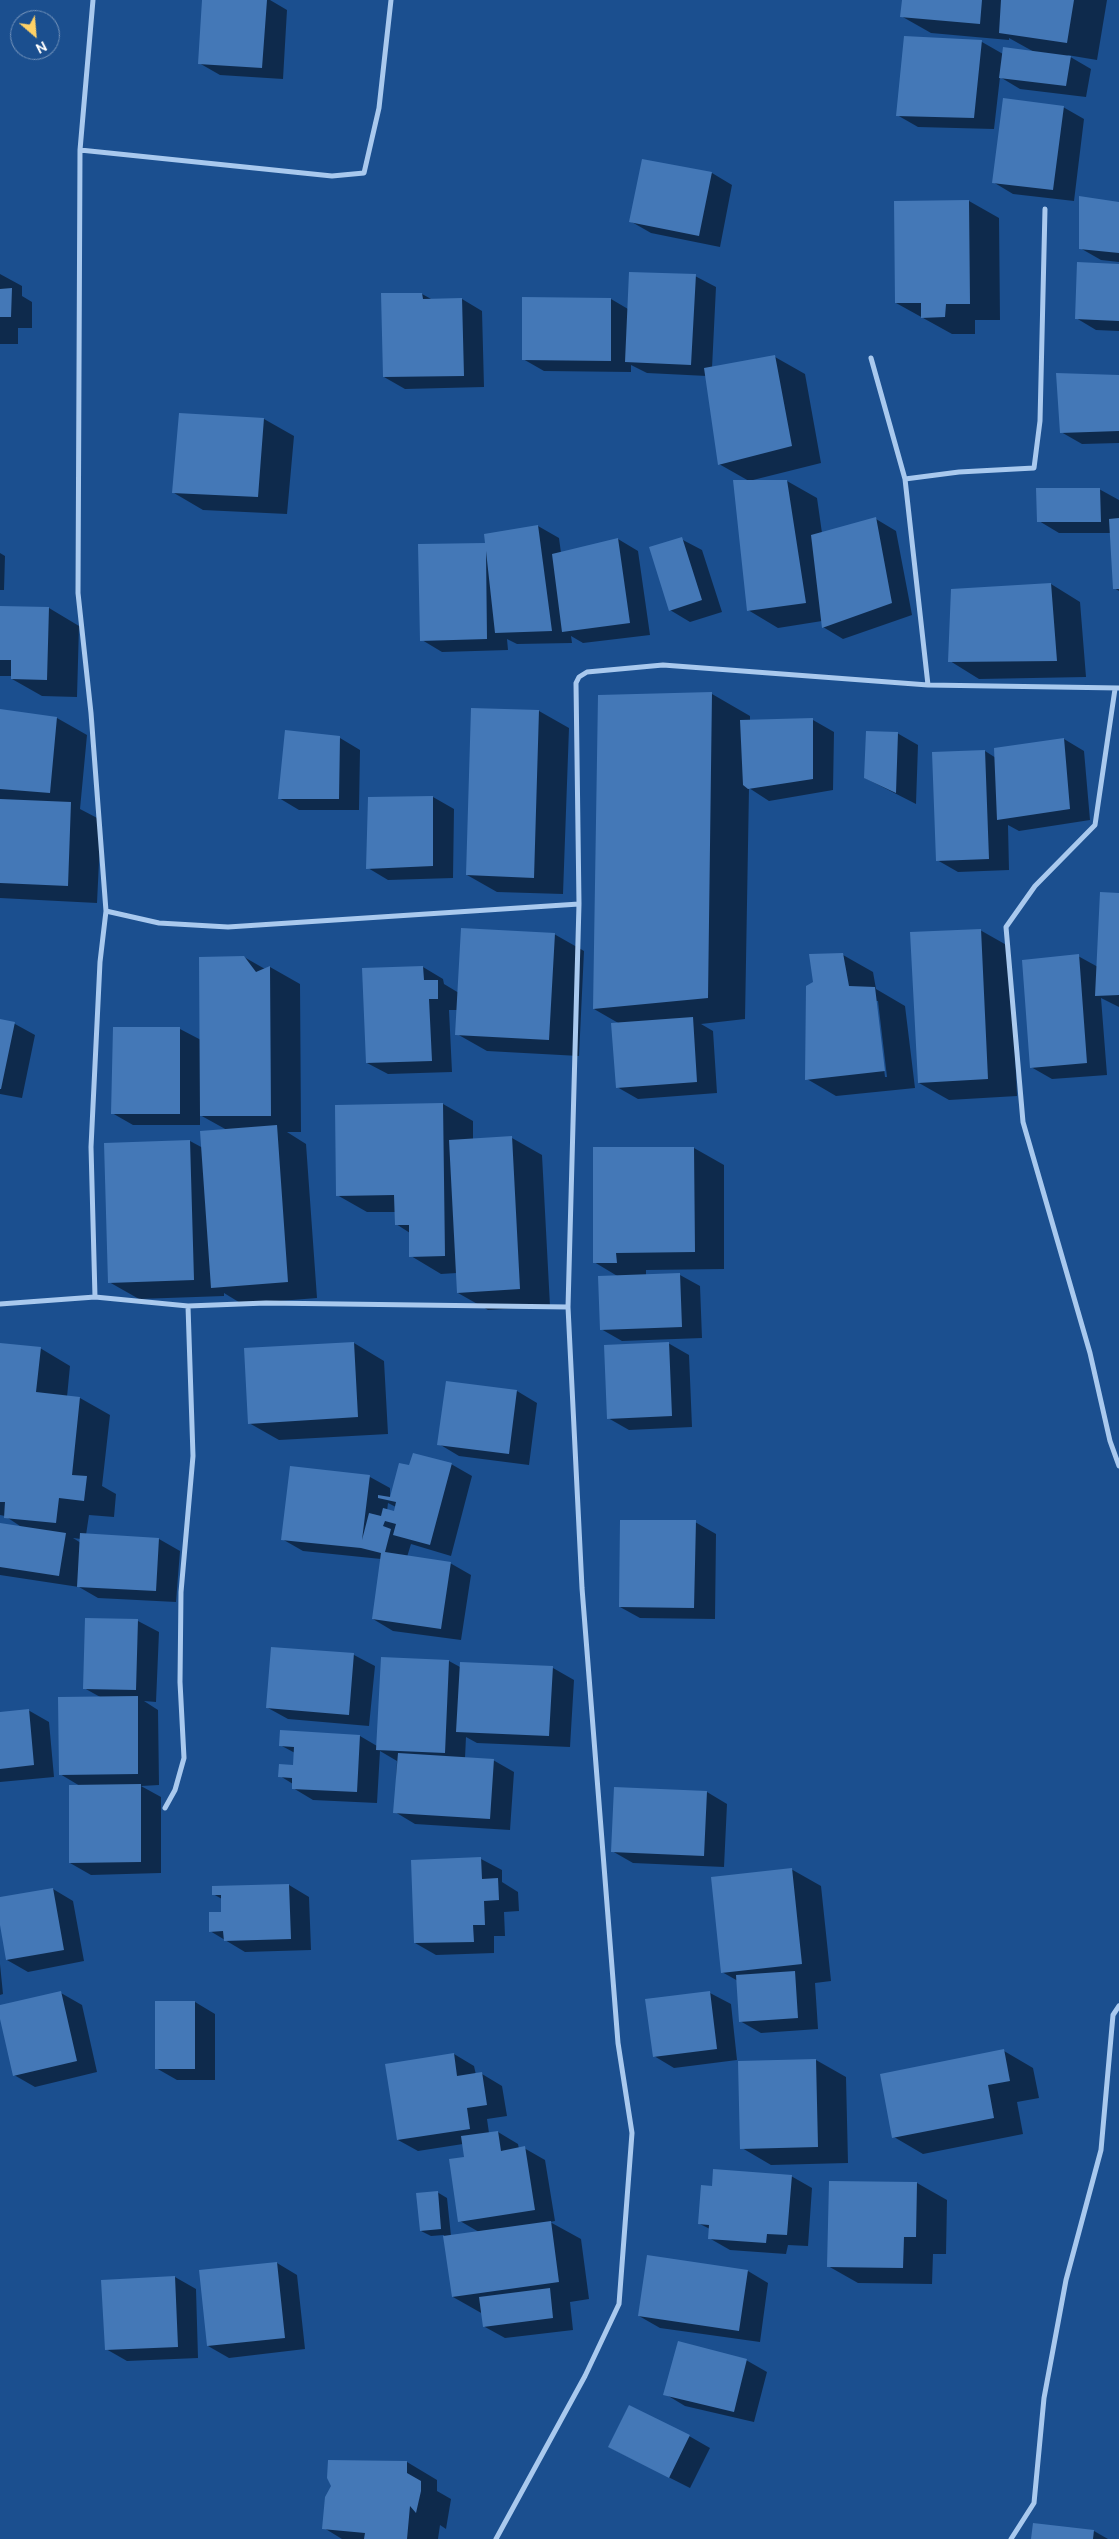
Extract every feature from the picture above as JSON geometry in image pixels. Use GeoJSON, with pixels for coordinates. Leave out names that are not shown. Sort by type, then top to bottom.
{"type":"FeatureCollection","features":[{"type":"Feature","properties":{"kind":"street"},"geometry":{"type":"LineString","coordinates":[[94,0],[80,150],[78,593],[91,713],[106,910],[100,962],[90,1147],[95,1297]]}},
{"type":"Feature","properties":{"kind":"street"},"geometry":{"type":"LineString","coordinates":[[80,150],[332,176],[364,173],[379,108],[391,0]]}},
{"type":"Feature","properties":{"kind":"street"},"geometry":{"type":"LineString","coordinates":[[905,479],[959,472],[1034,468],[1040,421],[1045,209]]}},
{"type":"Feature","properties":{"kind":"street"},"geometry":{"type":"LineString","coordinates":[[871,358],[905,479],[928,685]]}},
{"type":"Feature","properties":{"kind":"street"},"geometry":{"type":"LineString","coordinates":[[496,2539],[585,2376],[618,2304],[632,2134],[618,2043],[582,1588],[568,1307],[579,904],[576,683],[579,677],[587,672],[663,665],[928,685],[1117,689],[1095,825],[1035,886],[1006,927],[1024,1122],[1090,1353],[1110,1441],[1119,1466]]}},
{"type":"Feature","properties":{"kind":"street"},"geometry":{"type":"LineString","coordinates":[[106,910],[159,923],[228,927],[579,904]]}},
{"type":"Feature","properties":{"kind":"street"},"geometry":{"type":"LineString","coordinates":[[0,1304],[95,1297],[188,1306],[266,1303],[568,1307]]}},
{"type":"Feature","properties":{"kind":"street"},"geometry":{"type":"LineString","coordinates":[[164,1808],[175,1790],[184,1758],[180,1682],[181,1592],[193,1456],[188,1306]]}},
{"type":"Feature","properties":{"kind":"street"},"geometry":{"type":"LineString","coordinates":[[1011,2539],[1034,2503],[1044,2398],[1066,2280],[1101,2150],[1113,2015],[1119,2006]]}},
{"type":"Feature","properties":{"kind":"building"},"geometry":{"type":"Polygon","coordinates":[[[202,0],[267,0],[262,68],[198,64],[202,0]]]}},
{"type":"Feature","properties":{"kind":"building"},"geometry":{"type":"Polygon","coordinates":[[[902,0],[982,0],[980,24],[900,17],[902,0]]]}},
{"type":"Feature","properties":{"kind":"building"},"geometry":{"type":"Polygon","coordinates":[[[1001,0],[1074,0],[1067,43],[999,33],[1001,0]]]}},
{"type":"Feature","properties":{"kind":"building"},"geometry":{"type":"Polygon","coordinates":[[[904,36],[982,40],[974,118],[896,116],[904,36]]]}},
{"type":"Feature","properties":{"kind":"building"},"geometry":{"type":"Polygon","coordinates":[[[1003,47],[1071,56],[1066,86],[999,78],[1003,47]]]}},
{"type":"Feature","properties":{"kind":"building"},"geometry":{"type":"Polygon","coordinates":[[[1003,98],[1064,106],[1053,190],[992,183],[1003,98]]]}},
{"type":"Feature","properties":{"kind":"building"},"geometry":{"type":"Polygon","coordinates":[[[642,159],[712,172],[699,236],[629,222],[642,159]]]}},
{"type":"Feature","properties":{"kind":"building"},"geometry":{"type":"Polygon","coordinates":[[[1079,196],[1119,202],[1119,253],[1079,249],[1079,196]]]}},
{"type":"Feature","properties":{"kind":"building"},"geometry":{"type":"Polygon","coordinates":[[[969,200],[970,304],[946,304],[945,317],[921,318],[921,303],[895,303],[894,201],[969,200]]]}},
{"type":"Feature","properties":{"kind":"building"},"geometry":{"type":"Polygon","coordinates":[[[1077,262],[1119,264],[1119,321],[1075,319],[1077,262]]]}},
{"type":"Feature","properties":{"kind":"building"},"geometry":{"type":"Polygon","coordinates":[[[629,272],[696,274],[691,365],[625,362],[629,272]]]}},
{"type":"Feature","properties":{"kind":"building"},"geometry":{"type":"Polygon","coordinates":[[[12,288],[11,317],[0,317],[0,289],[12,288]]]}},
{"type":"Feature","properties":{"kind":"building"},"geometry":{"type":"Polygon","coordinates":[[[381,293],[422,293],[423,299],[462,298],[464,376],[383,377],[381,293]]]}},
{"type":"Feature","properties":{"kind":"building"},"geometry":{"type":"Polygon","coordinates":[[[522,297],[611,298],[611,361],[522,360],[522,297]]]}},
{"type":"Feature","properties":{"kind":"building"},"geometry":{"type":"Polygon","coordinates":[[[775,355],[792,446],[718,465],[704,368],[775,355]]]}},
{"type":"Feature","properties":{"kind":"building"},"geometry":{"type":"Polygon","coordinates":[[[1056,373],[1119,375],[1119,431],[1060,433],[1056,373]]]}},
{"type":"Feature","properties":{"kind":"building"},"geometry":{"type":"Polygon","coordinates":[[[179,413],[264,418],[258,497],[172,493],[179,413]]]}},
{"type":"Feature","properties":{"kind":"building"},"geometry":{"type":"Polygon","coordinates":[[[733,480],[787,480],[806,603],[747,611],[733,480]]]}},
{"type":"Feature","properties":{"kind":"building"},"geometry":{"type":"Polygon","coordinates":[[[1036,488],[1100,488],[1101,522],[1037,522],[1036,488]]]}},
{"type":"Feature","properties":{"kind":"building"},"geometry":{"type":"Polygon","coordinates":[[[876,517],[892,603],[822,628],[811,535],[876,517]]]}},
{"type":"Feature","properties":{"kind":"building"},"geometry":{"type":"Polygon","coordinates":[[[1119,518],[1119,589],[1113,589],[1109,519],[1119,518]]]}},
{"type":"Feature","properties":{"kind":"building"},"geometry":{"type":"Polygon","coordinates":[[[538,525],[552,631],[495,633],[486,551],[487,639],[420,641],[418,544],[485,543],[484,534],[538,525]]]}},
{"type":"Feature","properties":{"kind":"building"},"geometry":{"type":"Polygon","coordinates":[[[682,537],[702,600],[669,611],[649,547],[682,537]]]}},
{"type":"Feature","properties":{"kind":"building"},"geometry":{"type":"Polygon","coordinates":[[[618,538],[630,623],[562,632],[552,554],[618,538]]]}},
{"type":"Feature","properties":{"kind":"building"},"geometry":{"type":"Polygon","coordinates":[[[1051,583],[1057,661],[948,662],[951,589],[1051,583]]]}},
{"type":"Feature","properties":{"kind":"building"},"geometry":{"type":"Polygon","coordinates":[[[0,606],[49,607],[47,680],[11,679],[11,660],[0,660],[0,606]]]}},
{"type":"Feature","properties":{"kind":"building"},"geometry":{"type":"Polygon","coordinates":[[[712,692],[708,998],[593,1009],[598,695],[712,692]]]}},
{"type":"Feature","properties":{"kind":"building"},"geometry":{"type":"Polygon","coordinates":[[[471,708],[539,710],[534,878],[466,875],[471,708]]]}},
{"type":"Feature","properties":{"kind":"building"},"geometry":{"type":"Polygon","coordinates":[[[0,709],[57,717],[50,793],[0,789],[0,709]]]}},
{"type":"Feature","properties":{"kind":"building"},"geometry":{"type":"Polygon","coordinates":[[[813,718],[813,779],[748,789],[743,785],[740,720],[813,718]]]}},
{"type":"Feature","properties":{"kind":"building"},"geometry":{"type":"Polygon","coordinates":[[[285,730],[340,736],[339,799],[278,799],[285,730]]]}},
{"type":"Feature","properties":{"kind":"building"},"geometry":{"type":"Polygon","coordinates":[[[866,731],[898,732],[896,793],[864,778],[866,731]]]}},
{"type":"Feature","properties":{"kind":"building"},"geometry":{"type":"Polygon","coordinates":[[[1064,738],[1070,809],[997,820],[994,748],[1064,738]]]}},
{"type":"Feature","properties":{"kind":"building"},"geometry":{"type":"Polygon","coordinates":[[[985,750],[989,859],[936,861],[932,752],[985,750]]]}},
{"type":"Feature","properties":{"kind":"building"},"geometry":{"type":"Polygon","coordinates":[[[433,796],[433,866],[366,869],[368,797],[433,796]]]}},
{"type":"Feature","properties":{"kind":"building"},"geometry":{"type":"Polygon","coordinates":[[[0,799],[71,802],[68,886],[0,883],[0,799]]]}},
{"type":"Feature","properties":{"kind":"building"},"geometry":{"type":"Polygon","coordinates":[[[1100,892],[1119,893],[1119,995],[1095,996],[1100,892]]]}},
{"type":"Feature","properties":{"kind":"building"},"geometry":{"type":"Polygon","coordinates":[[[461,928],[555,933],[549,1040],[455,1035],[461,928]]]}},
{"type":"Feature","properties":{"kind":"building"},"geometry":{"type":"Polygon","coordinates":[[[981,929],[988,1079],[918,1083],[910,932],[981,929]]]}},
{"type":"Feature","properties":{"kind":"building"},"geometry":{"type":"Polygon","coordinates":[[[843,953],[849,986],[875,987],[885,1071],[805,1080],[806,986],[813,982],[809,954],[843,953]]]}},
{"type":"Feature","properties":{"kind":"building"},"geometry":{"type":"Polygon","coordinates":[[[1079,954],[1087,1063],[1030,1068],[1022,960],[1079,954]]]}},
{"type":"Feature","properties":{"kind":"building"},"geometry":{"type":"Polygon","coordinates":[[[244,956],[256,972],[270,966],[271,1116],[200,1116],[199,957],[244,956]]]}},
{"type":"Feature","properties":{"kind":"building"},"geometry":{"type":"Polygon","coordinates":[[[423,966],[424,980],[438,980],[438,999],[429,999],[432,1061],[366,1063],[362,968],[423,966]]]}},
{"type":"Feature","properties":{"kind":"building"},"geometry":{"type":"Polygon","coordinates":[[[693,1017],[697,1082],[616,1088],[611,1023],[693,1017]]]}},
{"type":"Feature","properties":{"kind":"building"},"geometry":{"type":"Polygon","coordinates":[[[0,1019],[15,1022],[1,1089],[0,1089],[0,1019]]]}},
{"type":"Feature","properties":{"kind":"building"},"geometry":{"type":"Polygon","coordinates":[[[113,1027],[180,1027],[180,1114],[111,1114],[113,1027]]]}},
{"type":"Feature","properties":{"kind":"building"},"geometry":{"type":"Polygon","coordinates":[[[443,1103],[445,1256],[409,1257],[409,1225],[395,1225],[394,1195],[336,1196],[335,1105],[443,1103]]]}},
{"type":"Feature","properties":{"kind":"building"},"geometry":{"type":"Polygon","coordinates":[[[277,1125],[288,1282],[211,1288],[200,1131],[277,1125]]]}},
{"type":"Feature","properties":{"kind":"building"},"geometry":{"type":"Polygon","coordinates":[[[512,1136],[520,1289],[457,1293],[449,1140],[512,1136]]]}},
{"type":"Feature","properties":{"kind":"building"},"geometry":{"type":"Polygon","coordinates":[[[190,1140],[194,1280],[108,1283],[104,1143],[190,1140]]]}},
{"type":"Feature","properties":{"kind":"building"},"geometry":{"type":"Polygon","coordinates":[[[593,1147],[694,1147],[695,1252],[616,1253],[617,1263],[593,1263],[593,1147]]]}},
{"type":"Feature","properties":{"kind":"building"},"geometry":{"type":"Polygon","coordinates":[[[680,1273],[682,1327],[600,1330],[598,1276],[680,1273]]]}},
{"type":"Feature","properties":{"kind":"building"},"geometry":{"type":"Polygon","coordinates":[[[354,1342],[358,1417],[248,1424],[244,1348],[354,1342]]]}},
{"type":"Feature","properties":{"kind":"building"},"geometry":{"type":"Polygon","coordinates":[[[669,1342],[672,1416],[607,1419],[604,1345],[669,1342]]]}},
{"type":"Feature","properties":{"kind":"building"},"geometry":{"type":"Polygon","coordinates":[[[0,1343],[41,1347],[36,1392],[80,1397],[72,1475],[87,1476],[84,1501],[59,1498],[56,1523],[4,1518],[5,1502],[0,1502],[0,1343]]]}},
{"type":"Feature","properties":{"kind":"building"},"geometry":{"type":"Polygon","coordinates":[[[446,1381],[517,1390],[509,1454],[437,1445],[446,1381]]]}},
{"type":"Feature","properties":{"kind":"building"},"geometry":{"type":"Polygon","coordinates":[[[413,1453],[452,1463],[430,1545],[393,1535],[396,1524],[385,1521],[383,1526],[391,1529],[385,1552],[451,1562],[441,1629],[372,1619],[381,1553],[361,1548],[281,1540],[290,1466],[370,1475],[362,1540],[369,1513],[381,1516],[383,1508],[394,1511],[396,1502],[378,1498],[378,1495],[390,1497],[399,1463],[409,1465],[413,1453]]]}},
{"type":"Feature","properties":{"kind":"building"},"geometry":{"type":"Polygon","coordinates":[[[620,1520],[696,1520],[694,1608],[619,1607],[620,1520]]]}},
{"type":"Feature","properties":{"kind":"building"},"geometry":{"type":"Polygon","coordinates":[[[0,1523],[66,1533],[59,1576],[0,1567],[0,1523]]]}},
{"type":"Feature","properties":{"kind":"building"},"geometry":{"type":"Polygon","coordinates":[[[80,1533],[159,1538],[156,1591],[77,1587],[80,1533]]]}},
{"type":"Feature","properties":{"kind":"building"},"geometry":{"type":"Polygon","coordinates":[[[85,1618],[138,1619],[136,1690],[83,1689],[85,1618]]]}},
{"type":"Feature","properties":{"kind":"building"},"geometry":{"type":"Polygon","coordinates":[[[271,1647],[354,1653],[349,1715],[266,1708],[271,1647]]]}},
{"type":"Feature","properties":{"kind":"building"},"geometry":{"type":"Polygon","coordinates":[[[381,1657],[449,1660],[445,1753],[376,1750],[381,1657]]]}},
{"type":"Feature","properties":{"kind":"building"},"geometry":{"type":"Polygon","coordinates":[[[460,1662],[553,1666],[549,1736],[456,1732],[460,1662]]]}},
{"type":"Feature","properties":{"kind":"building"},"geometry":{"type":"Polygon","coordinates":[[[138,1696],[138,1774],[59,1775],[58,1697],[138,1696]]]}},
{"type":"Feature","properties":{"kind":"building"},"geometry":{"type":"Polygon","coordinates":[[[29,1709],[34,1765],[0,1769],[0,1712],[29,1709]]]}},
{"type":"Feature","properties":{"kind":"building"},"geometry":{"type":"Polygon","coordinates":[[[280,1730],[360,1735],[357,1792],[292,1789],[292,1778],[278,1777],[279,1764],[293,1765],[294,1747],[279,1746],[280,1730]]]}},
{"type":"Feature","properties":{"kind":"building"},"geometry":{"type":"Polygon","coordinates":[[[398,1753],[494,1759],[490,1819],[393,1813],[398,1753]]]}},
{"type":"Feature","properties":{"kind":"building"},"geometry":{"type":"Polygon","coordinates":[[[141,1784],[141,1862],[69,1863],[69,1785],[141,1784]]]}},
{"type":"Feature","properties":{"kind":"building"},"geometry":{"type":"Polygon","coordinates":[[[614,1787],[707,1791],[704,1856],[611,1852],[614,1787]]]}},
{"type":"Feature","properties":{"kind":"building"},"geometry":{"type":"Polygon","coordinates":[[[481,1857],[482,1879],[498,1878],[499,1900],[484,1901],[485,1925],[473,1925],[474,1942],[414,1943],[411,1860],[481,1857]]]}},
{"type":"Feature","properties":{"kind":"building"},"geometry":{"type":"Polygon","coordinates":[[[792,1868],[802,1964],[721,1973],[711,1877],[792,1868]]]}},
{"type":"Feature","properties":{"kind":"building"},"geometry":{"type":"Polygon","coordinates":[[[289,1884],[291,1939],[224,1941],[223,1931],[209,1932],[209,1912],[221,1912],[221,1895],[212,1895],[212,1886],[289,1884]]]}},
{"type":"Feature","properties":{"kind":"building"},"geometry":{"type":"Polygon","coordinates":[[[53,1888],[64,1950],[6,1960],[0,1925],[0,1897],[53,1888]]]}},
{"type":"Feature","properties":{"kind":"building"},"geometry":{"type":"Polygon","coordinates":[[[795,1971],[798,2018],[739,2022],[736,1975],[795,1971]]]}},
{"type":"Feature","properties":{"kind":"building"},"geometry":{"type":"Polygon","coordinates":[[[61,1991],[77,2061],[13,2076],[0,2019],[0,2005],[61,1991]]]}},
{"type":"Feature","properties":{"kind":"building"},"geometry":{"type":"Polygon","coordinates":[[[710,1991],[717,2049],[653,2057],[645,1999],[710,1991]]]}},
{"type":"Feature","properties":{"kind":"building"},"geometry":{"type":"Polygon","coordinates":[[[155,2001],[195,2001],[195,2069],[155,2069],[155,2001]]]}},
{"type":"Feature","properties":{"kind":"building"},"geometry":{"type":"Polygon","coordinates":[[[1004,2049],[1010,2081],[988,2085],[994,2118],[892,2138],[880,2074],[1004,2049]]]}},
{"type":"Feature","properties":{"kind":"building"},"geometry":{"type":"Polygon","coordinates":[[[454,2053],[457,2076],[482,2072],[487,2105],[467,2108],[470,2129],[397,2140],[385,2064],[454,2053]]]}},
{"type":"Feature","properties":{"kind":"building"},"geometry":{"type":"Polygon","coordinates":[[[816,2059],[818,2147],[740,2149],[738,2061],[816,2059]]]}},
{"type":"Feature","properties":{"kind":"building"},"geometry":{"type":"Polygon","coordinates":[[[498,2131],[501,2151],[525,2146],[535,2210],[458,2222],[449,2159],[464,2157],[461,2136],[498,2131]]]}},
{"type":"Feature","properties":{"kind":"building"},"geometry":{"type":"Polygon","coordinates":[[[713,2169],[792,2175],[787,2235],[767,2234],[766,2243],[708,2239],[709,2225],[698,2224],[701,2185],[712,2186],[713,2169]]]}},
{"type":"Feature","properties":{"kind":"building"},"geometry":{"type":"Polygon","coordinates":[[[829,2181],[917,2182],[916,2237],[904,2237],[903,2268],[827,2267],[829,2181]]]}},
{"type":"Feature","properties":{"kind":"building"},"geometry":{"type":"Polygon","coordinates":[[[438,2191],[441,2229],[420,2231],[416,2193],[438,2191]]]}},
{"type":"Feature","properties":{"kind":"building"},"geometry":{"type":"Polygon","coordinates":[[[551,2221],[559,2282],[452,2297],[443,2236],[551,2221]]]}},
{"type":"Feature","properties":{"kind":"building"},"geometry":{"type":"Polygon","coordinates":[[[647,2255],[748,2270],[739,2331],[638,2316],[647,2255]]]}},
{"type":"Feature","properties":{"kind":"building"},"geometry":{"type":"Polygon","coordinates":[[[277,2262],[285,2338],[207,2346],[199,2270],[277,2262]]]}},
{"type":"Feature","properties":{"kind":"building"},"geometry":{"type":"Polygon","coordinates":[[[175,2276],[178,2347],[105,2350],[101,2280],[175,2276]]]}},
{"type":"Feature","properties":{"kind":"building"},"geometry":{"type":"Polygon","coordinates":[[[550,2288],[553,2318],[483,2327],[479,2297],[550,2288]]]}},
{"type":"Feature","properties":{"kind":"building"},"geometry":{"type":"Polygon","coordinates":[[[678,2341],[747,2359],[734,2412],[663,2395],[678,2341]]]}},
{"type":"Feature","properties":{"kind":"building"},"geometry":{"type":"Polygon","coordinates":[[[629,2405],[690,2435],[669,2478],[608,2447],[629,2405]]]}},
{"type":"Feature","properties":{"kind":"building"},"geometry":{"type":"Polygon","coordinates":[[[328,2460],[407,2461],[407,2473],[421,2481],[421,2491],[416,2513],[410,2506],[407,2539],[364,2539],[365,2533],[322,2529],[325,2497],[331,2486],[327,2478],[328,2460]]]}},
{"type":"Feature","properties":{"kind":"building"},"geometry":{"type":"Polygon","coordinates":[[[1033,2523],[1094,2530],[1093,2539],[1031,2539],[1033,2523]]]}}]}
